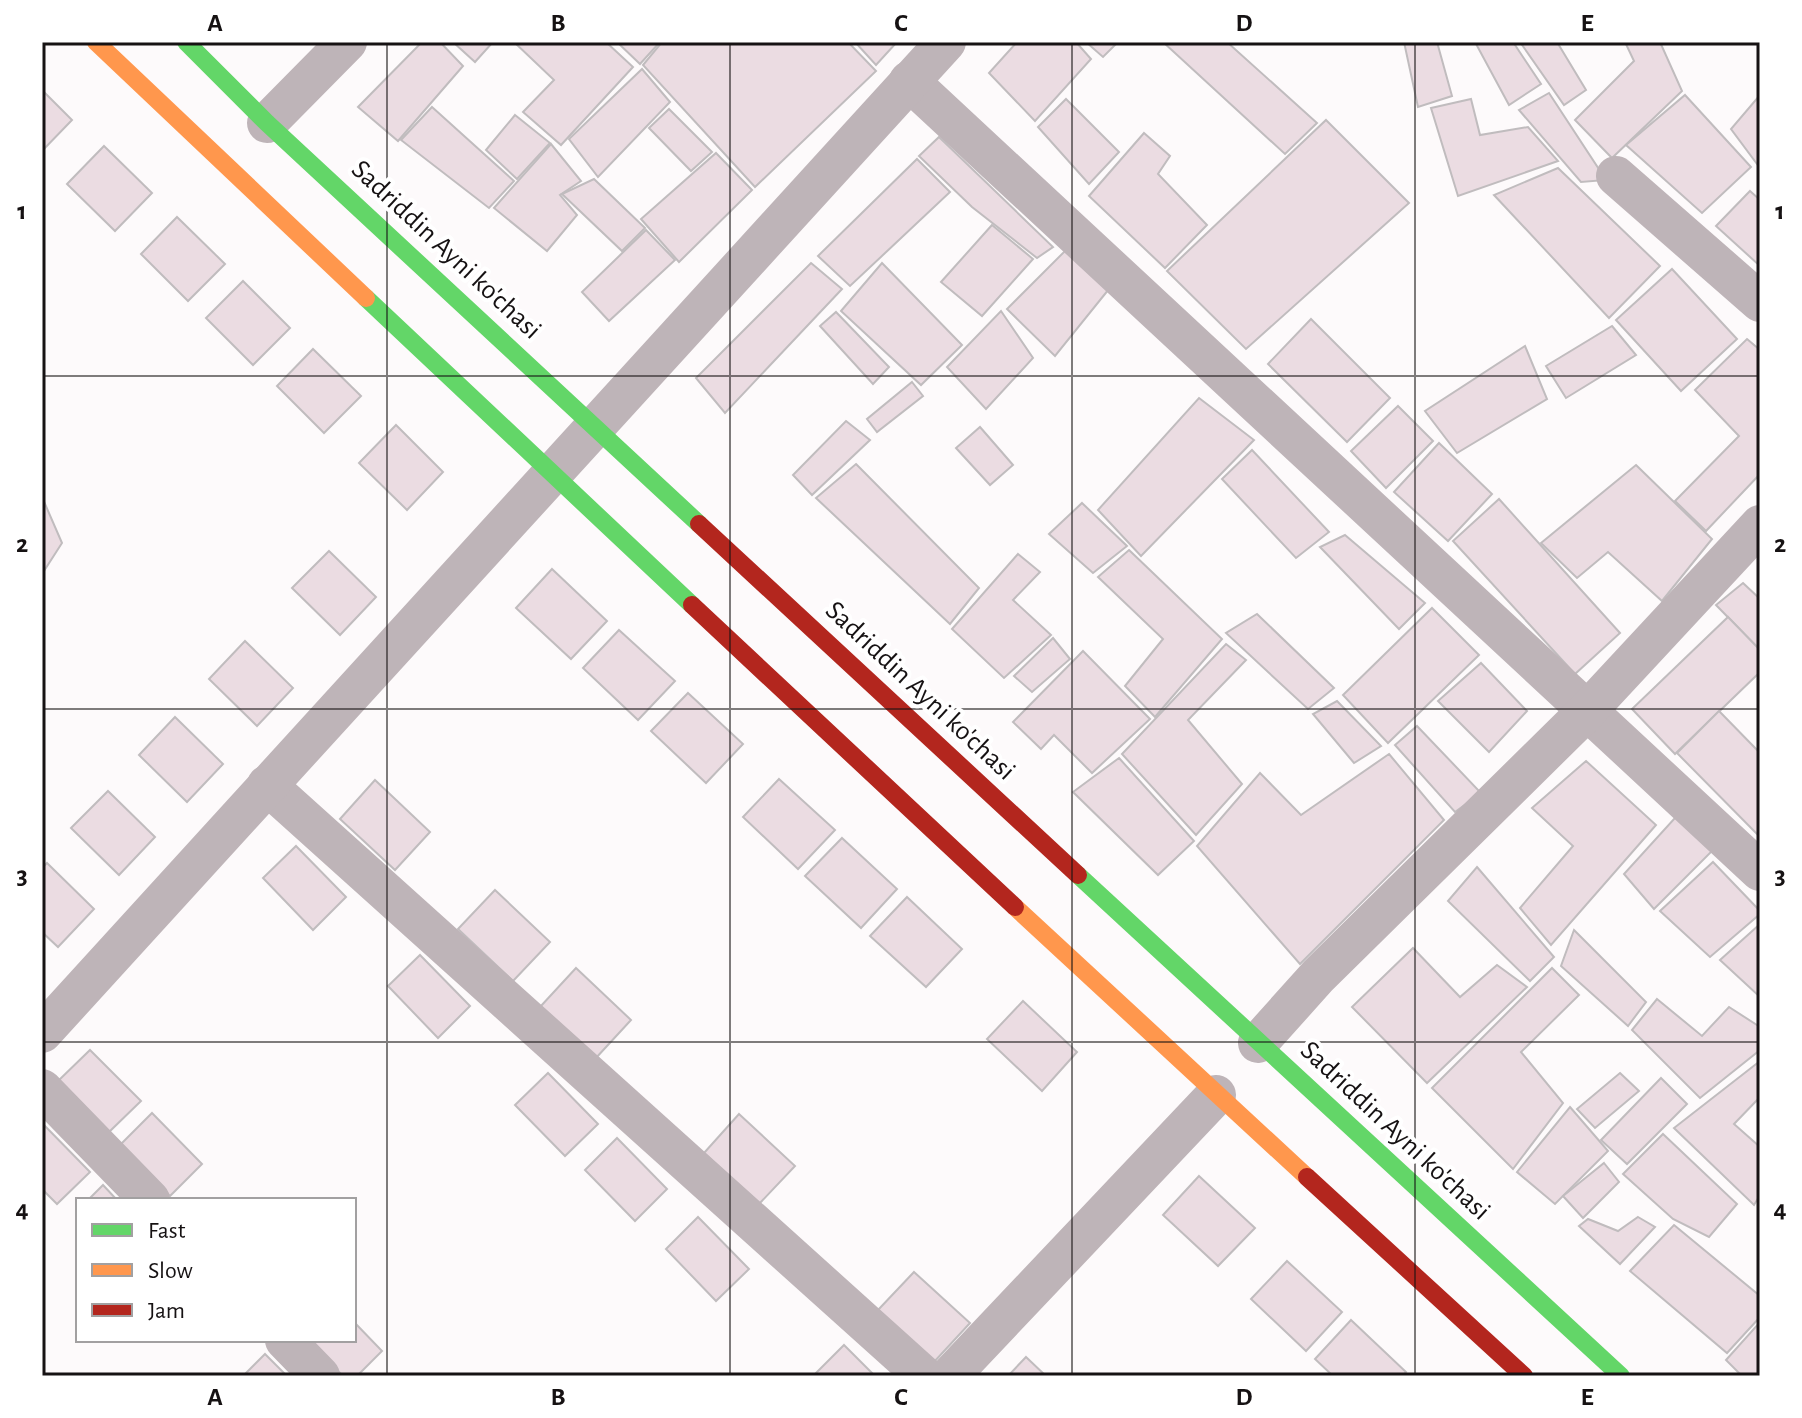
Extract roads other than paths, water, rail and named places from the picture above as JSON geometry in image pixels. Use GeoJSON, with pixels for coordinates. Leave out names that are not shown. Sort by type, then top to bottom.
{"type":"FeatureCollection","features":[{"type":"Feature","properties":{"kind":"main road"},"geometry":{"type":"LineString","coordinates":[[96,42],[553,476],[1224,1085],[1524,1376]]}},
{"type":"Feature","properties":{"kind":"main road","name":"Sadriddin Ayni ko'chasi"},"geometry":{"type":"LineString","coordinates":[[186,42],[267,123],[596,428],[1254,1048],[1621,1376]]}},
{"type":"Feature","properties":{"kind":"street"},"geometry":{"type":"LineString","coordinates":[[267,123],[347,42]]}},
{"type":"Feature","properties":{"kind":"street"},"geometry":{"type":"LineString","coordinates":[[42,1033],[946,42]]}},
{"type":"Feature","properties":{"kind":"street"},"geometry":{"type":"LineString","coordinates":[[909,81],[1760,871]]}},
{"type":"Feature","properties":{"kind":"street"},"geometry":{"type":"LineString","coordinates":[[1616,176],[1760,302]]}},
{"type":"Feature","properties":{"kind":"street"},"geometry":{"type":"LineString","coordinates":[[1254,1048],[1318,976],[1588,710],[1760,525]]}},
{"type":"Feature","properties":{"kind":"street"},"geometry":{"type":"LineString","coordinates":[[267,785],[924,1376]]}},
{"type":"Feature","properties":{"kind":"street"},"geometry":{"type":"LineString","coordinates":[[950,1376],[1224,1085]]}},
{"type":"Feature","properties":{"kind":"street"},"geometry":{"type":"LineString","coordinates":[[42,1089],[148,1198]]}},
{"type":"Feature","properties":{"kind":"street"},"geometry":{"type":"LineString","coordinates":[[287,1342],[320,1376]]}}]}
